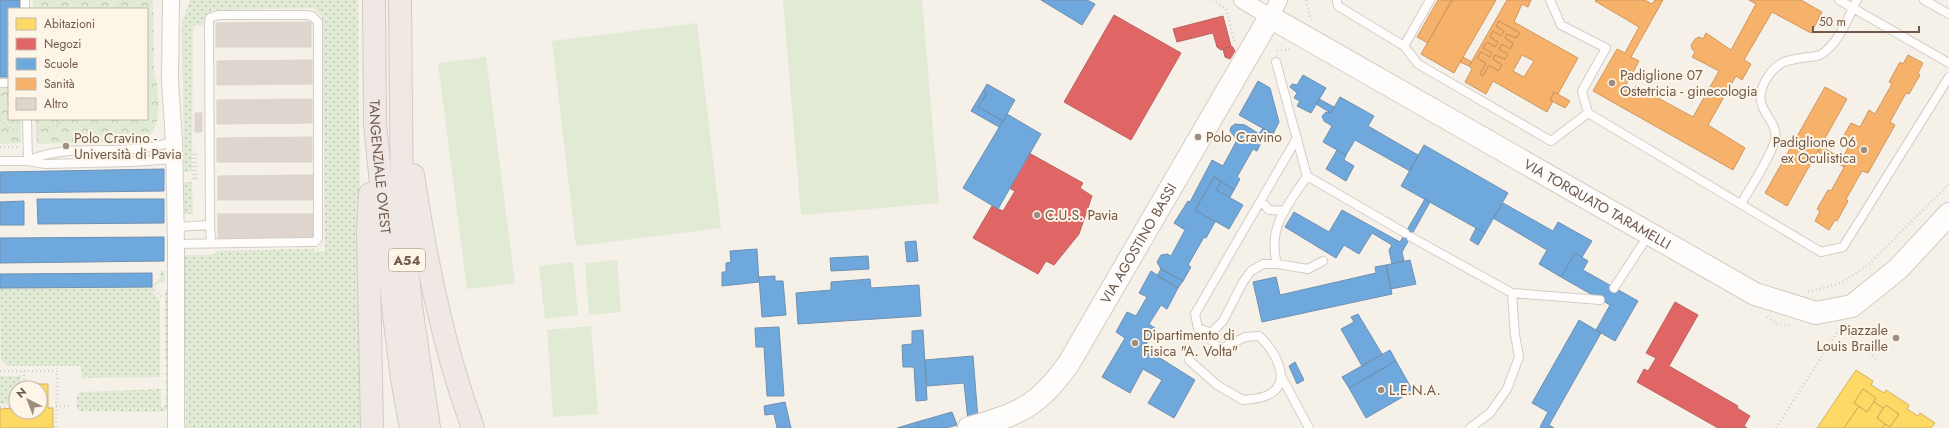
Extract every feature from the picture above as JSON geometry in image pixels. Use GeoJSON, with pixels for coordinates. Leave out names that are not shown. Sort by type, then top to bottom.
{"type":"FeatureCollection","features":[{"type":"Feature","properties":{"kind":"highway","name":"TANGENZIALE OVEST"},"geometry":{"type":"LineString","coordinates":[[374,0],[375,123],[393,306],[402,379],[411,428]]}},
{"type":"Feature","properties":{"kind":"highway","name":"TANGENZIALE OVEST"},"geometry":{"type":"LineString","coordinates":[[400,0],[402,214],[411,306],[429,428]]}},
{"type":"Feature","properties":{"kind":"highway"},"geometry":{"type":"LineString","coordinates":[[401,91],[419,212],[434,289],[449,354],[473,428]]}},
{"type":"Feature","properties":{"kind":"highway"},"geometry":{"type":"LineString","coordinates":[[372,428],[368,231],[375,123]]}},
{"type":"Feature","properties":{"kind":"main road","name":"VIA TORQUATO TARAMELLI"},"geometry":{"type":"LineString","coordinates":[[1274,8],[1755,294],[1816,313],[1852,306],[1898,269],[1948,216]]}},
{"type":"Feature","properties":{"kind":"main road","name":"VIA AGOSTINO BASSI"},"geometry":{"type":"LineString","coordinates":[[969,428],[1015,414],[1044,395],[1056,382],[1069,363],[1274,8]]}},
{"type":"Feature","properties":{"kind":"street"},"geometry":{"type":"LineString","coordinates":[[171,0],[170,81],[175,159],[176,227],[176,428]]}},
{"type":"Feature","properties":{"kind":"street","name":"VIA TORQUATO TARAMELLI"},"geometry":{"type":"LineString","coordinates":[[1242,0],[1274,8]]}},
{"type":"Feature","properties":{"kind":"lane"},"geometry":{"type":"LineString","coordinates":[[1337,0],[1338,6],[1404,46],[1418,64],[1551,141],[1588,113]]}},
{"type":"Feature","properties":{"kind":"lane"},"geometry":{"type":"LineString","coordinates":[[1404,46],[1430,0]]}},
{"type":"Feature","properties":{"kind":"lane"},"geometry":{"type":"LineString","coordinates":[[1550,0],[1561,25],[1606,48],[1582,91],[1588,113],[1821,252],[1843,247],[1949,77]]}},
{"type":"Feature","properties":{"kind":"lane"},"geometry":{"type":"LineString","coordinates":[[1839,0],[1949,63]]}},
{"type":"Feature","properties":{"kind":"lane"},"geometry":{"type":"LineString","coordinates":[[1741,204],[1775,140],[1776,130],[1761,105],[1760,92],[1767,78],[1780,63],[1792,58],[1819,55],[1834,43],[1857,0]]}},
{"type":"Feature","properties":{"kind":"lane"},"geometry":{"type":"LineString","coordinates":[[1924,0],[1949,14]]}},
{"type":"Feature","properties":{"kind":"lane"},"geometry":{"type":"LineString","coordinates":[[176,244],[316,242],[318,238],[318,22],[312,16],[218,15],[210,18],[209,69],[211,243]]}},
{"type":"Feature","properties":{"kind":"lane"},"geometry":{"type":"LineString","coordinates":[[1276,62],[1307,176],[1512,293],[1600,300]]}},
{"type":"Feature","properties":{"kind":"lane"},"geometry":{"type":"LineString","coordinates":[[27,120],[28,161]]}},
{"type":"Feature","properties":{"kind":"lane"},"geometry":{"type":"LineString","coordinates":[[1211,333],[1198,328],[1195,314],[1297,138]]}},
{"type":"Feature","properties":{"kind":"lane"},"geometry":{"type":"LineString","coordinates":[[28,161],[47,153],[70,150],[133,150],[174,142]]}},
{"type":"Feature","properties":{"kind":"lane"},"geometry":{"type":"LineString","coordinates":[[0,161],[28,161],[45,164],[131,162],[175,159]]}},
{"type":"Feature","properties":{"kind":"lane"},"geometry":{"type":"LineString","coordinates":[[1277,264],[1273,250],[1274,234],[1285,211],[1307,176]]}},
{"type":"Feature","properties":{"kind":"lane"},"geometry":{"type":"LineString","coordinates":[[1260,201],[1269,210],[1285,211]]}},
{"type":"Feature","properties":{"kind":"lane"},"geometry":{"type":"LineString","coordinates":[[176,227],[210,225]]}},
{"type":"Feature","properties":{"kind":"lane"},"geometry":{"type":"LineString","coordinates":[[1614,288],[1635,258],[1642,245]]}},
{"type":"Feature","properties":{"kind":"lane"},"geometry":{"type":"LineString","coordinates":[[1211,333],[1223,321],[1243,282],[1251,271],[1263,264],[1277,264],[1308,269],[1324,261]]}},
{"type":"Feature","properties":{"kind":"lane"},"geometry":{"type":"LineString","coordinates":[[1470,428],[1490,413],[1507,389],[1519,357],[1515,335],[1512,293]]}},
{"type":"Feature","properties":{"kind":"lane"},"geometry":{"type":"LineString","coordinates":[[1211,333],[1212,341],[1218,348],[1225,347],[1245,336],[1259,336],[1275,355],[1282,376],[1309,428]]}},
{"type":"Feature","properties":{"kind":"lane"},"geometry":{"type":"LineString","coordinates":[[1189,360],[1217,385],[1243,400],[1269,395],[1277,386],[1282,376]]}},
{"type":"Feature","properties":{"kind":"path"},"geometry":{"type":"LineString","coordinates":[[115,8],[123,0]]}},
{"type":"Feature","properties":{"kind":"path"},"geometry":{"type":"LineString","coordinates":[[1213,0],[1226,9],[1236,45]]}},
{"type":"Feature","properties":{"kind":"path"},"geometry":{"type":"LineString","coordinates":[[1306,0],[1313,24]]}},
{"type":"Feature","properties":{"kind":"path"},"geometry":{"type":"LineString","coordinates":[[193,152],[196,152],[196,179],[193,179],[193,152]]}},
{"type":"Feature","properties":{"kind":"path"},"geometry":{"type":"LineString","coordinates":[[1807,292],[1841,283],[1868,265],[1949,184]]}},
{"type":"Feature","properties":{"kind":"path"},"geometry":{"type":"LineString","coordinates":[[1776,428],[1841,326],[1877,360]]}},
{"type":"Feature","properties":{"kind":"path"},"geometry":{"type":"LineString","coordinates":[[0,371],[57,371],[56,428]]}},
{"type":"Feature","properties":{"kind":"path"},"geometry":{"type":"LineString","coordinates":[[24,371],[24,380]]}},
{"type":"Feature","properties":{"kind":"path"},"geometry":{"type":"LineString","coordinates":[[56,406],[70,406]]}},
{"type":"Feature","properties":{"kind":"green space"},"geometry":{"type":"Polygon","coordinates":[[[33,0],[153,0],[154,72],[158,92],[158,116],[154,130],[150,134],[138,141],[37,144],[35,120],[148,120],[148,8],[33,8],[33,0]]]}},
{"type":"Feature","properties":{"kind":"green space"},"geometry":{"type":"Polygon","coordinates":[[[190,0],[358,0],[361,360],[364,428],[186,428],[184,255],[213,255],[218,251],[314,249],[314,252],[325,251],[322,16],[315,9],[310,8],[213,10],[205,17],[203,25],[193,26],[192,171],[184,172],[182,22],[190,0]]]}},
{"type":"Feature","properties":{"kind":"green space"},"geometry":{"type":"Polygon","coordinates":[[[783,0],[922,0],[939,203],[801,215],[783,0]]]}},
{"type":"Feature","properties":{"kind":"green space"},"geometry":{"type":"Polygon","coordinates":[[[697,23],[721,228],[576,246],[552,41],[697,23]]]}},
{"type":"Feature","properties":{"kind":"green space"},"geometry":{"type":"Polygon","coordinates":[[[486,57],[515,283],[467,289],[438,63],[486,57]]]}},
{"type":"Feature","properties":{"kind":"green space"},"geometry":{"type":"Polygon","coordinates":[[[0,88],[8,88],[8,120],[21,120],[21,143],[0,144],[0,88]]]}},
{"type":"Feature","properties":{"kind":"green space"},"geometry":{"type":"Polygon","coordinates":[[[183,182],[192,182],[193,214],[184,214],[183,182]]]}},
{"type":"Feature","properties":{"kind":"green space"},"geometry":{"type":"Polygon","coordinates":[[[617,260],[621,312],[589,315],[585,263],[617,260]]]}},
{"type":"Feature","properties":{"kind":"green space"},"geometry":{"type":"Polygon","coordinates":[[[573,262],[578,315],[545,319],[539,266],[573,262]]]}},
{"type":"Feature","properties":{"kind":"green space"},"geometry":{"type":"Polygon","coordinates":[[[160,271],[165,271],[165,281],[160,282],[154,287],[153,293],[160,300],[160,377],[82,378],[81,366],[7,366],[1,360],[0,287],[152,285],[160,279],[160,271]]]}},
{"type":"Feature","properties":{"kind":"green space"},"geometry":{"type":"Polygon","coordinates":[[[165,290],[169,290],[168,409],[161,412],[80,411],[77,409],[77,394],[81,392],[161,389],[161,409],[166,405],[165,290]]]}},
{"type":"Feature","properties":{"kind":"green space"},"geometry":{"type":"Polygon","coordinates":[[[591,326],[598,414],[553,417],[547,330],[591,326]]]}},
{"type":"Feature","properties":{"kind":"green space"},"geometry":{"type":"Polygon","coordinates":[[[0,376],[21,376],[21,380],[8,380],[8,404],[0,404],[0,376]]]}},
{"type":"Feature","properties":{"kind":"building: Abitazioni"},"geometry":{"type":"Polygon","coordinates":[[[1856,370],[1873,381],[1871,385],[1884,393],[1886,390],[1909,405],[1907,409],[1918,416],[1920,413],[1935,423],[1931,428],[1882,428],[1885,424],[1890,427],[1899,414],[1886,405],[1883,408],[1874,402],[1876,398],[1863,389],[1854,403],[1859,406],[1844,428],[1817,428],[1856,370]]]}},
{"type":"Feature","properties":{"kind":"building: Abitazioni"},"geometry":{"type":"Polygon","coordinates":[[[1863,389],[1876,398],[1867,412],[1854,403],[1863,389]]]}},
{"type":"Feature","properties":{"kind":"building: Abitazioni"},"geometry":{"type":"Polygon","coordinates":[[[1874,402],[1883,408],[1877,418],[1885,424],[1882,428],[1844,428],[1859,406],[1867,412],[1874,402]]]}},
{"type":"Feature","properties":{"kind":"building: Abitazioni"},"geometry":{"type":"Polygon","coordinates":[[[1886,405],[1899,414],[1890,427],[1877,418],[1886,405]]]}},
{"type":"Feature","properties":{"kind":"building: Abitazioni"},"geometry":{"type":"Polygon","coordinates":[[[8,408],[8,420],[48,420],[48,408],[53,408],[53,428],[0,428],[0,409],[8,408]]]}},
{"type":"Feature","properties":{"kind":"building: Negozi"},"geometry":{"type":"Polygon","coordinates":[[[1114,15],[1181,53],[1131,140],[1064,102],[1114,15]]]}},
{"type":"Feature","properties":{"kind":"building: Negozi"},"geometry":{"type":"Polygon","coordinates":[[[1223,16],[1231,46],[1221,50],[1217,47],[1213,33],[1177,42],[1173,29],[1223,16]]]}},
{"type":"Feature","properties":{"kind":"building: Negozi"},"geometry":{"type":"Polygon","coordinates":[[[1232,46],[1235,51],[1230,59],[1225,57],[1223,49],[1232,46]]]}},
{"type":"Feature","properties":{"kind":"building: Negozi"},"geometry":{"type":"Polygon","coordinates":[[[1029,153],[1083,183],[1080,188],[1092,196],[1079,234],[1054,265],[1046,261],[1038,274],[973,238],[992,206],[1003,211],[1015,191],[1009,188],[1029,153]]]}},
{"type":"Feature","properties":{"kind":"building: Negozi"},"geometry":{"type":"Polygon","coordinates":[[[1675,302],[1698,315],[1669,366],[1738,406],[1737,408],[1750,416],[1744,426],[1747,428],[1718,428],[1637,382],[1644,369],[1648,371],[1656,358],[1646,353],[1675,302]]]}},
{"type":"Feature","properties":{"kind":"building: Scuole"},"geometry":{"type":"Polygon","coordinates":[[[0,0],[20,0],[20,8],[8,8],[8,77],[0,77],[0,0]]]}},
{"type":"Feature","properties":{"kind":"building: Scuole"},"geometry":{"type":"Polygon","coordinates":[[[1041,0],[1087,0],[1095,4],[1082,25],[1041,0]]]}},
{"type":"Feature","properties":{"kind":"building: Scuole"},"geometry":{"type":"Polygon","coordinates":[[[1303,75],[1326,88],[1311,113],[1297,106],[1300,101],[1294,98],[1297,93],[1290,87],[1292,84],[1297,85],[1303,75]]]}},
{"type":"Feature","properties":{"kind":"building: Scuole"},"geometry":{"type":"Polygon","coordinates":[[[1258,81],[1270,88],[1279,122],[1273,134],[1239,115],[1258,81]]]}},
{"type":"Feature","properties":{"kind":"building: Scuole"},"geometry":{"type":"Polygon","coordinates":[[[987,84],[1015,100],[1003,121],[978,107],[987,93],[983,91],[987,84]]]}},
{"type":"Feature","properties":{"kind":"building: Scuole"},"geometry":{"type":"Polygon","coordinates":[[[983,91],[987,93],[978,107],[1003,121],[999,127],[971,111],[983,91]]]}},
{"type":"Feature","properties":{"kind":"building: Scuole"},"geometry":{"type":"Polygon","coordinates":[[[1340,97],[1374,116],[1368,126],[1418,155],[1410,171],[1355,140],[1346,155],[1323,142],[1332,126],[1324,121],[1322,116],[1326,112],[1331,113],[1340,97]]]}},
{"type":"Feature","properties":{"kind":"building: Scuole"},"geometry":{"type":"Polygon","coordinates":[[[1319,99],[1334,107],[1331,113],[1316,104],[1319,99]]]}},
{"type":"Feature","properties":{"kind":"building: Scuole"},"geometry":{"type":"Polygon","coordinates":[[[1007,114],[1041,134],[998,209],[963,188],[1007,114]]]}},
{"type":"Feature","properties":{"kind":"building: Scuole"},"geometry":{"type":"Polygon","coordinates":[[[1235,124],[1245,125],[1264,137],[1257,151],[1253,149],[1237,177],[1240,179],[1234,190],[1214,177],[1195,210],[1215,222],[1206,238],[1204,237],[1188,265],[1191,267],[1183,281],[1161,269],[1157,262],[1161,255],[1167,254],[1171,256],[1185,230],[1174,223],[1188,201],[1190,202],[1212,160],[1223,166],[1237,140],[1230,131],[1231,127],[1235,124]]]}},
{"type":"Feature","properties":{"kind":"building: Scuole"},"geometry":{"type":"Polygon","coordinates":[[[1263,128],[1273,134],[1269,140],[1259,134],[1263,128]]]}},
{"type":"Feature","properties":{"kind":"building: Scuole"},"geometry":{"type":"Polygon","coordinates":[[[1424,145],[1508,193],[1485,233],[1401,186],[1424,145]]]}},
{"type":"Feature","properties":{"kind":"building: Scuole"},"geometry":{"type":"Polygon","coordinates":[[[1337,150],[1346,155],[1344,160],[1354,166],[1346,181],[1326,169],[1337,150]]]}},
{"type":"Feature","properties":{"kind":"building: Scuole"},"geometry":{"type":"Polygon","coordinates":[[[164,169],[164,191],[0,193],[0,172],[164,169]]]}},
{"type":"Feature","properties":{"kind":"building: Scuole"},"geometry":{"type":"Polygon","coordinates":[[[1214,177],[1221,181],[1216,190],[1243,205],[1229,229],[1195,210],[1214,177]]]}},
{"type":"Feature","properties":{"kind":"building: Scuole"},"geometry":{"type":"Polygon","coordinates":[[[1221,181],[1234,190],[1230,197],[1216,190],[1221,181]]]}},
{"type":"Feature","properties":{"kind":"building: Scuole"},"geometry":{"type":"Polygon","coordinates":[[[37,199],[164,199],[164,223],[38,224],[37,199]]]}},
{"type":"Feature","properties":{"kind":"building: Scuole"},"geometry":{"type":"Polygon","coordinates":[[[1425,199],[1430,202],[1402,252],[1404,261],[1392,264],[1389,250],[1392,245],[1372,233],[1359,254],[1344,245],[1336,258],[1285,227],[1294,212],[1329,232],[1342,210],[1400,242],[1425,199]]]}},
{"type":"Feature","properties":{"kind":"building: Scuole"},"geometry":{"type":"Polygon","coordinates":[[[24,201],[24,225],[0,225],[0,202],[24,201]]]}},
{"type":"Feature","properties":{"kind":"building: Scuole"},"geometry":{"type":"Polygon","coordinates":[[[1503,203],[1553,231],[1558,222],[1592,241],[1582,257],[1575,253],[1561,277],[1539,264],[1547,250],[1493,218],[1503,203]]]}},
{"type":"Feature","properties":{"kind":"building: Scuole"},"geometry":{"type":"Polygon","coordinates":[[[1476,228],[1485,233],[1478,245],[1470,240],[1476,228]]]}},
{"type":"Feature","properties":{"kind":"building: Scuole"},"geometry":{"type":"Polygon","coordinates":[[[164,237],[164,261],[0,263],[0,238],[164,237]]]}},
{"type":"Feature","properties":{"kind":"building: Scuole"},"geometry":{"type":"Polygon","coordinates":[[[916,241],[918,261],[907,262],[905,242],[916,241]]]}},
{"type":"Feature","properties":{"kind":"building: Scuole"},"geometry":{"type":"Polygon","coordinates":[[[757,249],[759,282],[722,286],[722,272],[726,272],[726,263],[731,262],[730,251],[757,249]]]}},
{"type":"Feature","properties":{"kind":"building: Scuole"},"geometry":{"type":"Polygon","coordinates":[[[1575,253],[1588,261],[1583,270],[1638,301],[1615,341],[1596,330],[1610,305],[1561,277],[1575,253]]]}},
{"type":"Feature","properties":{"kind":"building: Scuole"},"geometry":{"type":"Polygon","coordinates":[[[868,256],[869,269],[831,271],[830,258],[868,256]]]}},
{"type":"Feature","properties":{"kind":"building: Scuole"},"geometry":{"type":"Polygon","coordinates":[[[1410,260],[1416,284],[1391,289],[1386,265],[1410,260]]]}},
{"type":"Feature","properties":{"kind":"building: Scuole"},"geometry":{"type":"Polygon","coordinates":[[[1386,265],[1392,294],[1262,322],[1253,282],[1276,277],[1280,295],[1376,273],[1375,267],[1386,265]]]}},
{"type":"Feature","properties":{"kind":"building: Scuole"},"geometry":{"type":"Polygon","coordinates":[[[1161,269],[1183,281],[1178,288],[1157,276],[1161,269]]]}},
{"type":"Feature","properties":{"kind":"building: Scuole","name":"Dipartimento di Fisica \"A. Volta\""},"geometry":{"type":"Polygon","coordinates":[[[1151,271],[1178,288],[1167,309],[1161,305],[1149,324],[1155,328],[1144,348],[1195,380],[1174,418],[1148,403],[1162,380],[1143,369],[1130,393],[1102,377],[1125,338],[1116,332],[1127,312],[1136,316],[1147,297],[1139,293],[1151,271]]]}},
{"type":"Feature","properties":{"kind":"building: Scuole"},"geometry":{"type":"Polygon","coordinates":[[[152,273],[152,287],[0,288],[0,274],[152,273]]]}},
{"type":"Feature","properties":{"kind":"building: Scuole"},"geometry":{"type":"Polygon","coordinates":[[[775,276],[775,281],[783,281],[786,315],[762,317],[759,277],[775,276]]]}},
{"type":"Feature","properties":{"kind":"building: Scuole"},"geometry":{"type":"Polygon","coordinates":[[[870,279],[871,288],[919,285],[921,316],[798,324],[796,293],[831,290],[831,282],[870,279]]]}},
{"type":"Feature","properties":{"kind":"building: Scuole"},"geometry":{"type":"Polygon","coordinates":[[[1358,314],[1382,354],[1362,366],[1341,329],[1354,322],[1351,317],[1358,314]]]}},
{"type":"Feature","properties":{"kind":"building: Scuole"},"geometry":{"type":"Polygon","coordinates":[[[1579,320],[1601,333],[1549,425],[1554,428],[1542,428],[1540,427],[1548,412],[1532,403],[1579,320]]]}},
{"type":"Feature","properties":{"kind":"building: Scuole"},"geometry":{"type":"Polygon","coordinates":[[[779,327],[784,396],[767,396],[764,347],[756,347],[755,328],[779,327]]]}},
{"type":"Feature","properties":{"kind":"building: Scuole"},"geometry":{"type":"Polygon","coordinates":[[[923,330],[927,400],[916,401],[914,367],[903,367],[902,345],[912,344],[912,331],[923,330]]]}},
{"type":"Feature","properties":{"kind":"building: Scuole"},"geometry":{"type":"Polygon","coordinates":[[[1390,350],[1396,361],[1349,388],[1342,377],[1390,350]]]}},
{"type":"Feature","properties":{"kind":"building: Scuole"},"geometry":{"type":"Polygon","coordinates":[[[973,356],[978,419],[968,421],[964,383],[927,386],[925,360],[973,356]]]}},
{"type":"Feature","properties":{"kind":"building: Scuole","name":"L.E.N.A."},"geometry":{"type":"Polygon","coordinates":[[[1396,361],[1413,391],[1366,418],[1349,388],[1396,361]]]}},
{"type":"Feature","properties":{"kind":"building: Scuole"},"geometry":{"type":"Polygon","coordinates":[[[1295,362],[1304,380],[1297,384],[1289,366],[1295,362]]]}},
{"type":"Feature","properties":{"kind":"building: Scuole"},"geometry":{"type":"Polygon","coordinates":[[[785,402],[791,428],[777,428],[774,414],[765,415],[764,406],[785,402]]]}},
{"type":"Feature","properties":{"kind":"building: Scuole"},"geometry":{"type":"Polygon","coordinates":[[[952,412],[957,425],[946,428],[919,428],[917,422],[952,412]]]}},
{"type":"Feature","properties":{"kind":"building: Scuole"},"geometry":{"type":"Polygon","coordinates":[[[917,422],[919,428],[897,428],[917,422]]]}},
{"type":"Feature","properties":{"kind":"building: Sanità"},"geometry":{"type":"Polygon","coordinates":[[[1438,0],[1452,0],[1428,43],[1417,37],[1438,0]]]}},
{"type":"Feature","properties":{"kind":"building: Sanità"},"geometry":{"type":"Polygon","coordinates":[[[1452,0],[1496,0],[1454,73],[1421,54],[1452,0]]]}},
{"type":"Feature","properties":{"kind":"building: Sanità"},"geometry":{"type":"Polygon","coordinates":[[[1507,0],[1531,0],[1528,7],[1522,4],[1514,22],[1578,58],[1558,94],[1554,92],[1550,100],[1553,101],[1547,112],[1493,81],[1486,94],[1465,82],[1472,69],[1469,66],[1507,0]],[[1499,21],[1496,26],[1504,31],[1501,36],[1493,31],[1490,37],[1498,42],[1495,47],[1487,42],[1483,48],[1492,53],[1490,57],[1481,52],[1477,58],[1486,63],[1480,74],[1483,76],[1489,65],[1498,71],[1502,65],[1493,59],[1495,55],[1505,59],[1508,54],[1499,49],[1502,44],[1510,49],[1513,43],[1505,38],[1507,34],[1516,38],[1520,33],[1499,21]],[[1522,55],[1513,71],[1524,77],[1534,61],[1522,55]]]}},
{"type":"Feature","properties":{"kind":"building: Sanità","name":"Padiglione 07 Ostetricia - ginecologia"},"geometry":{"type":"Polygon","coordinates":[[[1645,0],[1652,4],[1655,0],[1663,0],[1631,57],[1639,61],[1624,89],[1632,93],[1636,86],[1693,117],[1719,71],[1692,57],[1695,52],[1691,45],[1695,39],[1699,37],[1703,39],[1706,33],[1731,50],[1756,4],[1749,0],[1801,0],[1822,12],[1811,33],[1772,12],[1744,60],[1751,64],[1742,80],[1736,76],[1708,125],[1745,148],[1733,170],[1593,91],[1617,49],[1625,53],[1639,27],[1595,1],[1645,0]]]}},
{"type":"Feature","properties":{"kind":"building: Sanità"},"geometry":{"type":"Polygon","coordinates":[[[1499,21],[1520,33],[1516,38],[1507,34],[1505,38],[1513,43],[1510,49],[1502,44],[1499,49],[1508,54],[1505,59],[1495,55],[1493,59],[1502,65],[1498,71],[1489,65],[1483,76],[1480,74],[1486,63],[1477,58],[1481,52],[1490,57],[1492,53],[1483,48],[1487,42],[1495,47],[1498,42],[1490,37],[1493,31],[1501,36],[1504,31],[1496,26],[1499,21]]]}},
{"type":"Feature","properties":{"kind":"building: Sanità","name":"Padiglione 06 ex Oculistica"},"geometry":{"type":"Polygon","coordinates":[[[1908,55],[1923,63],[1918,73],[1920,75],[1909,94],[1906,93],[1890,122],[1895,125],[1868,173],[1862,171],[1846,199],[1848,201],[1837,221],[1835,220],[1829,230],[1815,221],[1820,211],[1817,209],[1828,190],[1831,191],[1847,162],[1842,159],[1851,142],[1843,137],[1851,123],[1860,127],[1869,110],[1875,114],[1892,84],[1889,82],[1900,62],[1903,64],[1908,55]]]}},
{"type":"Feature","properties":{"kind":"building: Sanità"},"geometry":{"type":"Polygon","coordinates":[[[1463,57],[1472,62],[1469,66],[1460,62],[1463,57]]]}},
{"type":"Feature","properties":{"kind":"building: Sanità"},"geometry":{"type":"Polygon","coordinates":[[[1825,87],[1847,99],[1787,206],[1765,193],[1825,87]]]}},
{"type":"Feature","properties":{"kind":"building: Sanità"},"geometry":{"type":"Polygon","coordinates":[[[1554,92],[1570,101],[1565,108],[1550,100],[1554,92]]]}},
{"type":"Feature","properties":{"kind":"building: Sanità"},"geometry":{"type":"Polygon","coordinates":[[[1821,146],[1847,162],[1844,167],[1818,152],[1821,146]]]}},
{"type":"Feature","properties":{"kind":"building: Altro"},"geometry":{"type":"Polygon","coordinates":[[[311,22],[311,47],[216,47],[216,23],[311,22]]]}},
{"type":"Feature","properties":{"kind":"building: Altro"},"geometry":{"type":"Polygon","coordinates":[[[312,60],[312,84],[217,85],[217,61],[312,60]]]}},
{"type":"Feature","properties":{"kind":"building: Altro"},"geometry":{"type":"Polygon","coordinates":[[[312,99],[312,123],[217,124],[217,100],[312,99]]]}},
{"type":"Feature","properties":{"kind":"building: Altro"},"geometry":{"type":"Polygon","coordinates":[[[195,113],[202,113],[202,132],[195,132],[195,113]]]}},
{"type":"Feature","properties":{"kind":"building: Altro"},"geometry":{"type":"Polygon","coordinates":[[[312,137],[312,162],[217,162],[217,138],[312,137]]]}},
{"type":"Feature","properties":{"kind":"building: Altro"},"geometry":{"type":"Polygon","coordinates":[[[313,175],[313,200],[218,200],[218,176],[313,175]]]}},
{"type":"Feature","properties":{"kind":"building: Altro"},"geometry":{"type":"Polygon","coordinates":[[[218,214],[313,214],[313,238],[218,239],[218,214]]]}},
{"type":"Feature","properties":{"kind":"place","name":"Padiglione 07 Ostetricia - ginecologia"},"geometry":{"type":"Point","coordinates":[1612,83]}},
{"type":"Feature","properties":{"kind":"place","name":"Polo Cravino"},"geometry":{"type":"Point","coordinates":[1198,137]}},
{"type":"Feature","properties":{"kind":"place","name":"Polo Cravino - Università di Pavia"},"geometry":{"type":"Point","coordinates":[66,146]}},
{"type":"Feature","properties":{"kind":"place","name":"Padiglione 06 ex Oculistica"},"geometry":{"type":"Point","coordinates":[1864,150]}},
{"type":"Feature","properties":{"kind":"place","name":"C.U.S. Pavia"},"geometry":{"type":"Point","coordinates":[1037,215]}},
{"type":"Feature","properties":{"kind":"place","name":"Piazzale Louis Braille"},"geometry":{"type":"Point","coordinates":[1896,338]}},
{"type":"Feature","properties":{"kind":"place","name":"Dipartimento di Fisica \"A. Volta\""},"geometry":{"type":"Point","coordinates":[1135,343]}},
{"type":"Feature","properties":{"kind":"place","name":"L.E.N.A."},"geometry":{"type":"Point","coordinates":[1381,390]}}]}
